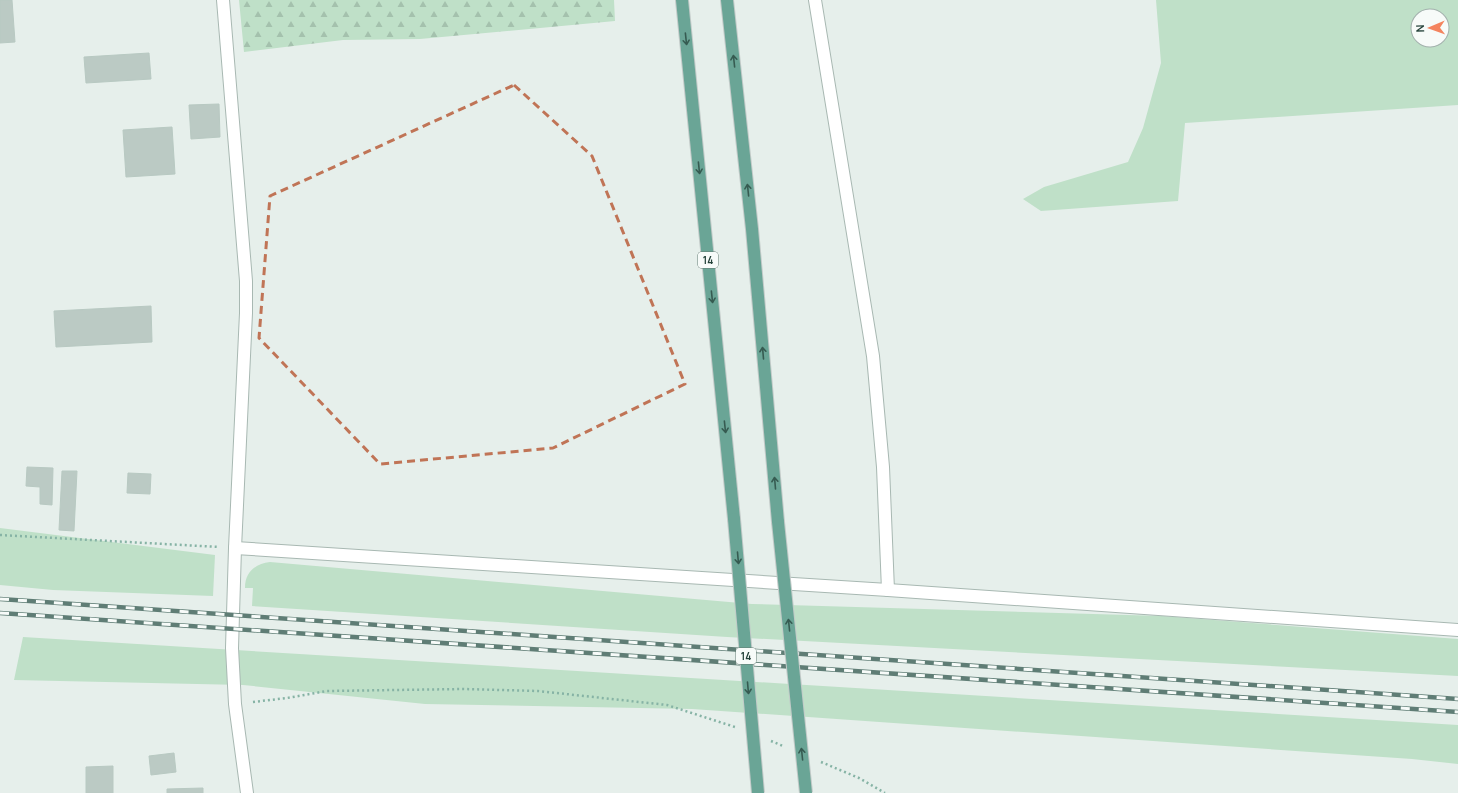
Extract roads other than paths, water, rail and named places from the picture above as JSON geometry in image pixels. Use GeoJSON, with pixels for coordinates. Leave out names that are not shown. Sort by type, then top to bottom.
{"type":"FeatureCollection","features":[{"type":"Feature","properties":{"kind":"main road","name":"14"},"geometry":{"type":"LineString","coordinates":[[682,0],[734,519],[758,793]]}},
{"type":"Feature","properties":{"kind":"main road"},"geometry":{"type":"LineString","coordinates":[[727,0],[752,229],[778,522],[806,793]]}},
{"type":"Feature","properties":{"kind":"street"},"geometry":{"type":"LineString","coordinates":[[223,0],[246,281],[246,313],[232,648],[235,704],[246,793]]}},
{"type":"Feature","properties":{"kind":"street"},"geometry":{"type":"LineString","coordinates":[[815,0],[873,356],[883,467],[888,590]]}},
{"type":"Feature","properties":{"kind":"street"},"geometry":{"type":"LineString","coordinates":[[235,548],[888,590],[1458,630]]}},
{"type":"Feature","properties":{"kind":"railway"},"geometry":{"type":"LineString","coordinates":[[0,599],[1458,699]]}},
{"type":"Feature","properties":{"kind":"railway"},"geometry":{"type":"LineString","coordinates":[[0,613],[1458,712]]}}]}
